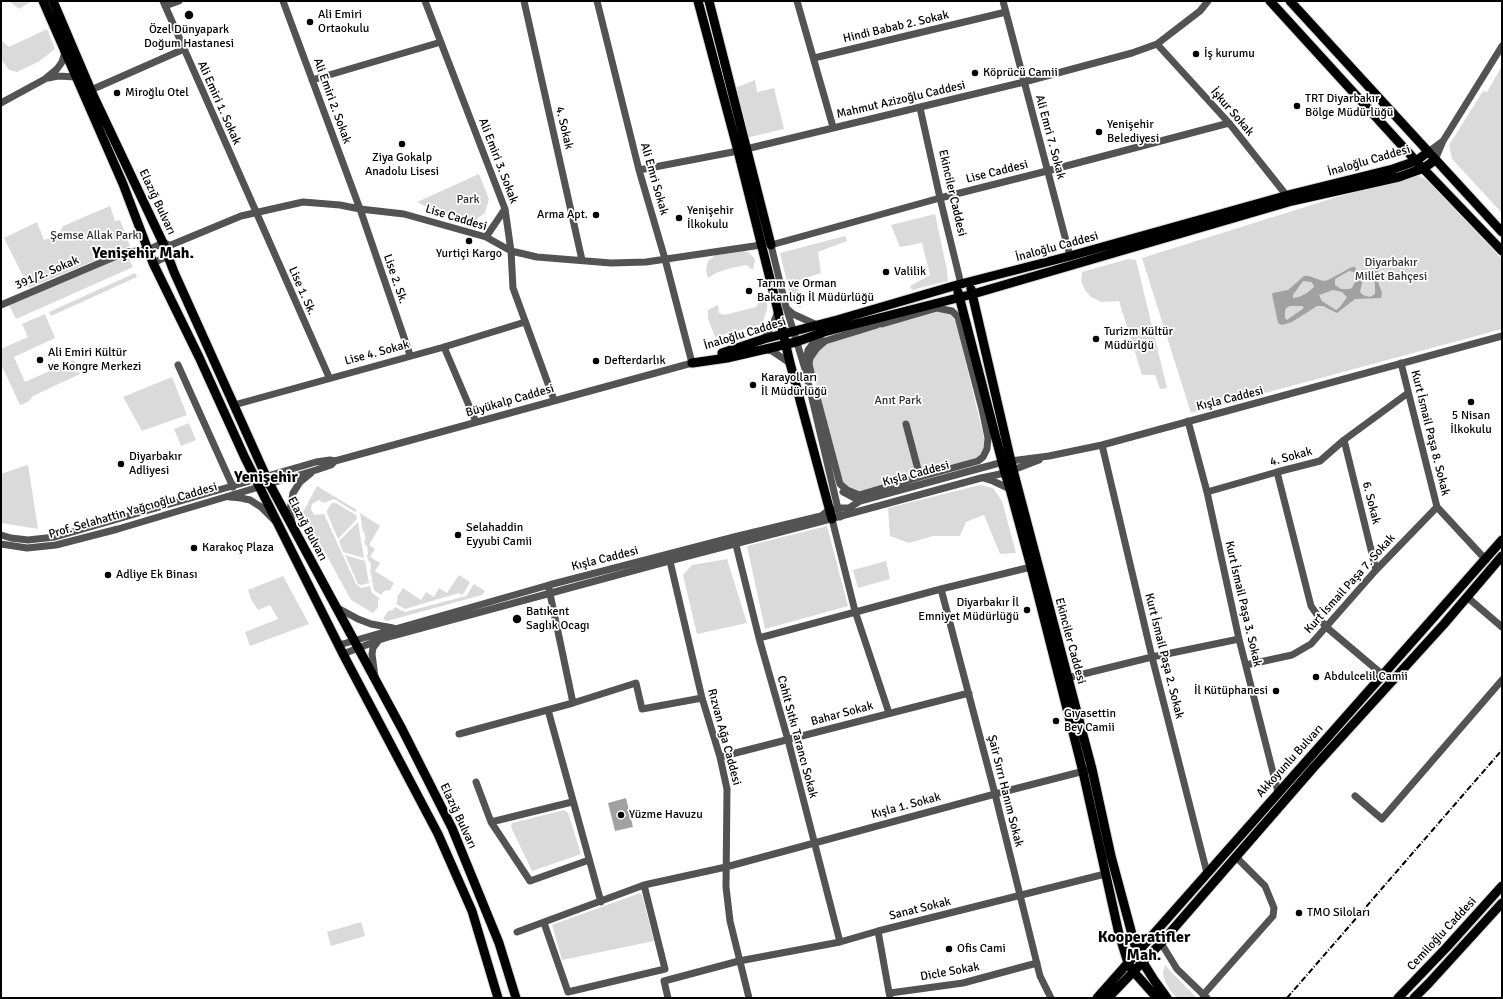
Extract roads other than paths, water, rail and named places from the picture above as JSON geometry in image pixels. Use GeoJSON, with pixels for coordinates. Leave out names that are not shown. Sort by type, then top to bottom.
{"type":"FeatureCollection","features":[{"type":"Feature","properties":{"kind":"main road","name":"Elazığ Bulvarı"},"geometry":{"type":"LineString","coordinates":[[43,1],[123,184],[153,263],[199,357],[257,483],[343,654],[438,834],[472,911],[498,998]]}},
{"type":"Feature","properties":{"kind":"main road","name":"Elazığ Bulvarı"},"geometry":{"type":"LineString","coordinates":[[53,1],[91,90],[167,244],[168,256],[268,480],[402,729],[452,828],[499,943],[516,998]]}},
{"type":"Feature","properties":{"kind":"main road"},"geometry":{"type":"LineString","coordinates":[[698,1],[771,245]]}},
{"type":"Feature","properties":{"kind":"main road"},"geometry":{"type":"LineString","coordinates":[[709,1],[742,150],[761,245],[782,309],[784,340],[835,513]]}},
{"type":"Feature","properties":{"kind":"main road"},"geometry":{"type":"LineString","coordinates":[[1270,1],[1416,161],[1502,251]]}},
{"type":"Feature","properties":{"kind":"main road"},"geometry":{"type":"LineString","coordinates":[[1290,1],[1502,232]]}},
{"type":"Feature","properties":{"kind":"main road","name":"İnaloğlu Caddesi"},"geometry":{"type":"LineString","coordinates":[[784,340],[794,331],[1287,196],[1393,169],[1416,161],[1428,152]]}},
{"type":"Feature","properties":{"kind":"main road","name":"İnaloğlu Caddesi"},"geometry":{"type":"LineString","coordinates":[[692,363],[764,339],[796,342],[824,332],[973,294],[1292,202],[1399,176],[1424,168],[1435,160]]}},
{"type":"Feature","properties":{"kind":"main road","name":"Ekinciler Caddesi"},"geometry":{"type":"LineString","coordinates":[[1007,461],[996,435],[959,297],[962,284],[973,294],[1007,461],[1009,471],[1068,678],[1087,770],[1105,874],[1119,934],[1131,967],[1157,998]]}},
{"type":"Feature","properties":{"kind":"main road"},"geometry":{"type":"LineString","coordinates":[[692,363],[727,358],[762,349],[784,340]]}},
{"type":"Feature","properties":{"kind":"main road","name":"Ekinciler Caddesi"},"geometry":{"type":"LineString","coordinates":[[1009,471],[1010,489],[1137,953],[1167,998]]}},
{"type":"Feature","properties":{"kind":"main road","name":"Akkoyunlu Bulvarı"},"geometry":{"type":"LineString","coordinates":[[1108,998],[1131,967],[1137,953],[1278,792],[1486,560],[1502,540]]}},
{"type":"Feature","properties":{"kind":"main road","name":"Akkoyunlu Bulvarı"},"geometry":{"type":"LineString","coordinates":[[1097,998],[1131,967],[1142,962],[1161,943],[1317,764],[1502,556]]}},
{"type":"Feature","properties":{"kind":"main road","name":"Cemiloğlu Caddesi"},"geometry":{"type":"LineString","coordinates":[[1401,997],[1502,886]]}},
{"type":"Feature","properties":{"kind":"main road","name":"Cemiloğlu Caddesi"},"geometry":{"type":"LineString","coordinates":[[1414,998],[1500,909]]}},
{"type":"Feature","properties":{"kind":"street"},"geometry":{"type":"LineString","coordinates":[[164,4],[178,1]]}},
{"type":"Feature","properties":{"kind":"street","name":"Ali Emiri 2. Sokak"},"geometry":{"type":"LineString","coordinates":[[283,1],[360,209]]}},
{"type":"Feature","properties":{"kind":"street","name":"Ali Emiri 3. Sokak"},"geometry":{"type":"LineString","coordinates":[[426,1],[505,209],[513,288],[554,400]]}},
{"type":"Feature","properties":{"kind":"street","name":"4. Sokak"},"geometry":{"type":"LineString","coordinates":[[524,1],[582,260]]}},
{"type":"Feature","properties":{"kind":"street","name":"Ali Emri Sokak"},"geometry":{"type":"LineString","coordinates":[[597,1],[639,170],[665,259],[692,363]]}},
{"type":"Feature","properties":{"kind":"street"},"geometry":{"type":"LineString","coordinates":[[797,1],[833,127]]}},
{"type":"Feature","properties":{"kind":"street","name":"Ali Emri 7. Sokak"},"geometry":{"type":"LineString","coordinates":[[1003,1],[1070,256]]}},
{"type":"Feature","properties":{"kind":"street","name":"Mahmut Azizoğlu Caddesi"},"geometry":{"type":"LineString","coordinates":[[639,170],[742,150],[833,127],[920,108],[1024,82],[1157,44],[1200,11],[1208,1]]}},
{"type":"Feature","properties":{"kind":"street"},"geometry":{"type":"LineString","coordinates":[[1200,11],[1214,1]]}},
{"type":"Feature","properties":{"kind":"street","name":"Ali Emiri 1. Sokak"},"geometry":{"type":"LineString","coordinates":[[164,4],[255,213]]}},
{"type":"Feature","properties":{"kind":"street","name":"Hindi Babab 2. Sokak"},"geometry":{"type":"LineString","coordinates":[[814,58],[1006,12]]}},
{"type":"Feature","properties":{"kind":"street"},"geometry":{"type":"LineString","coordinates":[[312,80],[441,42]]}},
{"type":"Feature","properties":{"kind":"street","name":"İşkur Sokak"},"geometry":{"type":"LineString","coordinates":[[1157,44],[1229,123],[1287,196]]}},
{"type":"Feature","properties":{"kind":"street"},"geometry":{"type":"LineString","coordinates":[[1435,160],[1443,141],[1502,46]]}},
{"type":"Feature","properties":{"kind":"street"},"geometry":{"type":"LineString","coordinates":[[91,90],[184,49]]}},
{"type":"Feature","properties":{"kind":"street"},"geometry":{"type":"LineString","coordinates":[[46,79],[62,62],[65,52]]}},
{"type":"Feature","properties":{"kind":"street"},"geometry":{"type":"LineString","coordinates":[[1,103],[46,79],[58,76],[76,77]]}},
{"type":"Feature","properties":{"kind":"street","name":"Ekinciler Caddesi"},"geometry":{"type":"LineString","coordinates":[[920,108],[940,198],[962,284]]}},
{"type":"Feature","properties":{"kind":"street","name":"Lise Caddesi"},"geometry":{"type":"LineString","coordinates":[[771,245],[940,198],[1229,123]]}},
{"type":"Feature","properties":{"kind":"street"},"geometry":{"type":"LineString","coordinates":[[1428,152],[1443,141]]}},
{"type":"Feature","properties":{"kind":"street","name":"Lise Caddesi"},"geometry":{"type":"LineString","coordinates":[[148,250],[241,216],[303,202],[340,205],[404,214],[486,237],[510,251],[536,257],[611,263],[646,262],[761,245]]}},
{"type":"Feature","properties":{"kind":"street","name":"Lise 2. Sk."},"geometry":{"type":"LineString","coordinates":[[360,209],[410,355]]}},
{"type":"Feature","properties":{"kind":"street"},"geometry":{"type":"LineString","coordinates":[[486,237],[505,209]]}},
{"type":"Feature","properties":{"kind":"street","name":"Lise 1. Sk."},"geometry":{"type":"LineString","coordinates":[[255,213],[329,377]]}},
{"type":"Feature","properties":{"kind":"street"},"geometry":{"type":"LineString","coordinates":[[771,245],[782,309],[794,331],[805,369],[832,483],[835,513],[855,611],[889,713]]}},
{"type":"Feature","properties":{"kind":"street","name":"391/2. Sokak"},"geometry":{"type":"LineString","coordinates":[[1,305],[126,252],[148,250]]}},
{"type":"Feature","properties":{"kind":"street"},"geometry":{"type":"LineString","coordinates":[[153,263],[168,256]]}},
{"type":"Feature","properties":{"kind":"street"},"geometry":{"type":"LineString","coordinates":[[940,302],[949,304],[965,317]]}},
{"type":"Feature","properties":{"kind":"street"},"geometry":{"type":"LineString","coordinates":[[937,308],[952,312],[958,317],[982,409],[988,438],[988,449],[983,457],[978,461],[920,477],[859,495],[847,490],[840,484],[809,364],[810,358],[817,348],[825,341],[937,308]]}},
{"type":"Feature","properties":{"kind":"street"},"geometry":{"type":"LineString","coordinates":[[782,309],[817,325]]}},
{"type":"Feature","properties":{"kind":"street"},"geometry":{"type":"LineString","coordinates":[[764,339],[782,309]]}},
{"type":"Feature","properties":{"kind":"street","name":"Lise 4. Sokak"},"geometry":{"type":"LineString","coordinates":[[234,405],[526,322]]}},
{"type":"Feature","properties":{"kind":"street"},"geometry":{"type":"LineString","coordinates":[[805,369],[808,350],[824,332]]}},
{"type":"Feature","properties":{"kind":"street","name":"Kışla Caddesi"},"geometry":{"type":"LineString","coordinates":[[339,645],[356,644],[395,629],[835,513],[850,508],[860,501],[979,468],[1007,461],[1049,456],[1102,445],[1502,336]]}},
{"type":"Feature","properties":{"kind":"street"},"geometry":{"type":"LineString","coordinates":[[444,346],[476,422]]}},
{"type":"Feature","properties":{"kind":"street"},"geometry":{"type":"LineString","coordinates":[[762,349],[772,351],[790,363]]}},
{"type":"Feature","properties":{"kind":"street","name":"Büyükalp Caddesi"},"geometry":{"type":"LineString","coordinates":[[268,480],[316,462],[330,460],[335,461],[692,363]]}},
{"type":"Feature","properties":{"kind":"street","name":"Kurt İsmail Paşa 8. Sokak"},"geometry":{"type":"LineString","coordinates":[[1401,364],[1436,507],[1486,560]]}},
{"type":"Feature","properties":{"kind":"street"},"geometry":{"type":"LineString","coordinates":[[178,365],[233,487]]}},
{"type":"Feature","properties":{"kind":"street","name":"4. Sokak"},"geometry":{"type":"LineString","coordinates":[[1206,492],[1320,461],[1344,440],[1408,393]]}},
{"type":"Feature","properties":{"kind":"street","name":"Kurt İsmail Paşa 3. Sokak"},"geometry":{"type":"LineString","coordinates":[[1188,421],[1206,492],[1239,639],[1278,792]]}},
{"type":"Feature","properties":{"kind":"street"},"geometry":{"type":"LineString","coordinates":[[906,424],[920,477]]}},
{"type":"Feature","properties":{"kind":"street"},"geometry":{"type":"LineString","coordinates":[[979,468],[993,448],[996,435]]}},
{"type":"Feature","properties":{"kind":"street","name":"6. Sokak"},"geometry":{"type":"LineString","coordinates":[[1344,440],[1376,570]]}},
{"type":"Feature","properties":{"kind":"street","name":"Kurt İsmail Paşa 2. Sokak"},"geometry":{"type":"LineString","coordinates":[[1102,445],[1152,657],[1207,873]]}},
{"type":"Feature","properties":{"kind":"street"},"geometry":{"type":"LineString","coordinates":[[835,513],[1009,471],[1049,456]]}},
{"type":"Feature","properties":{"kind":"street","name":"Büyükalp Caddesi"},"geometry":{"type":"LineString","coordinates":[[257,483],[316,470],[331,465],[335,461]]}},
{"type":"Feature","properties":{"kind":"street"},"geometry":{"type":"LineString","coordinates":[[292,527],[290,510],[294,493],[300,482],[316,470]]}},
{"type":"Feature","properties":{"kind":"street"},"geometry":{"type":"LineString","coordinates":[[1277,472],[1311,606],[1325,626],[1383,675]]}},
{"type":"Feature","properties":{"kind":"street"},"geometry":{"type":"LineString","coordinates":[[981,478],[993,481],[1010,489]]}},
{"type":"Feature","properties":{"kind":"street","name":"Prof. Selahattin Yağcıoğlu Caddesi"},"geometry":{"type":"LineString","coordinates":[[1,535],[19,540],[55,537],[233,487],[257,483]]}},
{"type":"Feature","properties":{"kind":"street","name":"Prof. Selahattin Yağcıoğlu Caddesi"},"geometry":{"type":"LineString","coordinates":[[1,544],[27,548],[56,545],[222,498],[257,483]]}},
{"type":"Feature","properties":{"kind":"street"},"geometry":{"type":"LineString","coordinates":[[832,483],[845,494],[860,501]]}},
{"type":"Feature","properties":{"kind":"street"},"geometry":{"type":"LineString","coordinates":[[222,498],[241,498],[250,500],[261,507],[277,523]]}},
{"type":"Feature","properties":{"kind":"street","name":"Kurt İsmail Paşa 7. Sokak"},"geometry":{"type":"LineString","coordinates":[[1246,665],[1292,656],[1310,644],[1325,626],[1336,617],[1376,570],[1436,507]]}},
{"type":"Feature","properties":{"kind":"street","name":"Cahit Sıtkı Tarancı Sokak"},"geometry":{"type":"LineString","coordinates":[[735,540],[759,638],[788,740],[840,942]]}},
{"type":"Feature","properties":{"kind":"street","name":"Rızvan Ağa Caddesi"},"geometry":{"type":"LineString","coordinates":[[669,558],[702,698],[720,756],[727,789],[728,830],[726,867],[730,921],[749,998]]}},
{"type":"Feature","properties":{"kind":"street"},"geometry":{"type":"LineString","coordinates":[[759,638],[855,611],[1031,567]]}},
{"type":"Feature","properties":{"kind":"street"},"geometry":{"type":"LineString","coordinates":[[343,654],[356,644],[379,640],[549,589],[573,703]]}},
{"type":"Feature","properties":{"kind":"street","name":"Şair Sırrı Hanım Sokak"},"geometry":{"type":"LineString","coordinates":[[941,589],[995,794],[1040,976],[1051,998]]}},
{"type":"Feature","properties":{"kind":"street"},"geometry":{"type":"LineString","coordinates":[[1467,597],[1502,627]]}},
{"type":"Feature","properties":{"kind":"street"},"geometry":{"type":"LineString","coordinates":[[335,606],[358,619],[371,624],[395,629]]}},
{"type":"Feature","properties":{"kind":"street"},"geometry":{"type":"LineString","coordinates":[[1068,678],[1152,657],[1239,639]]}},
{"type":"Feature","properties":{"kind":"street"},"geometry":{"type":"LineString","coordinates":[[376,681],[372,654],[373,648],[379,640]]}},
{"type":"Feature","properties":{"kind":"street"},"geometry":{"type":"LineString","coordinates":[[1355,796],[1382,819],[1502,680]]}},
{"type":"Feature","properties":{"kind":"street"},"geometry":{"type":"LineString","coordinates":[[459,734],[573,703],[636,683],[642,710],[702,698]]}},
{"type":"Feature","properties":{"kind":"street","name":"Bahar Sokak"},"geometry":{"type":"LineString","coordinates":[[720,756],[788,740],[968,692]]}},
{"type":"Feature","properties":{"kind":"street"},"geometry":{"type":"LineString","coordinates":[[548,710],[572,802],[601,902]]}},
{"type":"Feature","properties":{"kind":"street","name":"Kışla 1. Sokak"},"geometry":{"type":"LineString","coordinates":[[517,932],[644,885],[726,867],[814,842],[1087,770]]}},
{"type":"Feature","properties":{"kind":"street"},"geometry":{"type":"LineString","coordinates":[[476,782],[490,822],[530,881],[589,860]]}},
{"type":"Feature","properties":{"kind":"street"},"geometry":{"type":"LineString","coordinates":[[490,822],[572,802]]}},
{"type":"Feature","properties":{"kind":"street"},"geometry":{"type":"LineString","coordinates":[[1161,943],[1177,969],[1205,996],[1273,916],[1274,908],[1265,886],[1236,857]]}},
{"type":"Feature","properties":{"kind":"street","name":"Sanat Sokak"},"geometry":{"type":"LineString","coordinates":[[668,998],[664,981],[739,961],[840,942],[878,931],[1105,874]]}},
{"type":"Feature","properties":{"kind":"street"},"geometry":{"type":"LineString","coordinates":[[544,922],[568,992],[665,970],[644,885]]}},
{"type":"Feature","properties":{"kind":"street"},"geometry":{"type":"LineString","coordinates":[[878,931],[890,996]]}},
{"type":"Feature","properties":{"kind":"street","name":"Dicle Sokak"},"geometry":{"type":"LineString","coordinates":[[890,996],[963,983],[1037,963]]}},
{"type":"Feature","properties":{"kind":"railway"},"geometry":{"type":"LineString","coordinates":[[1287,998],[1502,750]]}},
{"type":"Feature","properties":{"kind":"place","name":"Özel Dünyapark Doğum Hastanesi"},"geometry":{"type":"Point","coordinates":[189,15]}},
{"type":"Feature","properties":{"kind":"place","name":"Ali Emiri Ortaokulu"},"geometry":{"type":"Point","coordinates":[310,22]}},
{"type":"Feature","properties":{"kind":"place","name":"İş kurumu"},"geometry":{"type":"Point","coordinates":[1196,54]}},
{"type":"Feature","properties":{"kind":"place","name":"Köprücü Camii"},"geometry":{"type":"Point","coordinates":[975,73]}},
{"type":"Feature","properties":{"kind":"place","name":"Miroğlu Otel"},"geometry":{"type":"Point","coordinates":[117,93]}},
{"type":"Feature","properties":{"kind":"place","name":"TRT Diyarbakır Bölge Müdürlüğü"},"geometry":{"type":"Point","coordinates":[1297,106]}},
{"type":"Feature","properties":{"kind":"place","name":"Yenişehir Belediyesi"},"geometry":{"type":"Point","coordinates":[1099,132]}},
{"type":"Feature","properties":{"kind":"place","name":"Ziya Gokalp Anadolu Lisesi"},"geometry":{"type":"Point","coordinates":[402,144]}},
{"type":"Feature","properties":{"kind":"place","name":"Arma Apt."},"geometry":{"type":"Point","coordinates":[596,215]}},
{"type":"Feature","properties":{"kind":"place","name":"Yenişehir İlkokulu"},"geometry":{"type":"Point","coordinates":[679,218]}},
{"type":"Feature","properties":{"kind":"place","name":"Yurtiçi Kargo"},"geometry":{"type":"Point","coordinates":[469,241]}},
{"type":"Feature","properties":{"kind":"place","name":"Valilik"},"geometry":{"type":"Point","coordinates":[886,272]}},
{"type":"Feature","properties":{"kind":"place","name":"Tarım ve Orman Bakanlığı İl Müdürlüğü"},"geometry":{"type":"Point","coordinates":[749,291]}},
{"type":"Feature","properties":{"kind":"place","name":"Turizm Kültür Müdürlğü"},"geometry":{"type":"Point","coordinates":[1096,339]}},
{"type":"Feature","properties":{"kind":"place","name":"Ali Emiri Kültür ve Kongre Merkezi"},"geometry":{"type":"Point","coordinates":[40,360]}},
{"type":"Feature","properties":{"kind":"place","name":"Defterdarlık"},"geometry":{"type":"Point","coordinates":[596,361]}},
{"type":"Feature","properties":{"kind":"place","name":"Karayolları İl Müdürlüğü"},"geometry":{"type":"Point","coordinates":[753,385]}},
{"type":"Feature","properties":{"kind":"place","name":"5 Nisan İlkokulu"},"geometry":{"type":"Point","coordinates":[1471,402]}},
{"type":"Feature","properties":{"kind":"place","name":"Diyarbakır Adliyesi"},"geometry":{"type":"Point","coordinates":[121,464]}},
{"type":"Feature","properties":{"kind":"place","name":"Selahaddin Eyyubi Camii"},"geometry":{"type":"Point","coordinates":[458,535]}},
{"type":"Feature","properties":{"kind":"place","name":"Karakoç Plaza"},"geometry":{"type":"Point","coordinates":[194,548]}},
{"type":"Feature","properties":{"kind":"place","name":"Adliye Ek Binası"},"geometry":{"type":"Point","coordinates":[108,575]}},
{"type":"Feature","properties":{"kind":"place","name":"Diyarbakır İl Emniyet Müdürlüğü"},"geometry":{"type":"Point","coordinates":[1027,610]}},
{"type":"Feature","properties":{"kind":"place","name":"Batıkent Saglık Ocagı"},"geometry":{"type":"Point","coordinates":[517,619]}},
{"type":"Feature","properties":{"kind":"place","name":"Abdulcelil Camii"},"geometry":{"type":"Point","coordinates":[1316,677]}},
{"type":"Feature","properties":{"kind":"place","name":"İl Kütüphanesi"},"geometry":{"type":"Point","coordinates":[1276,691]}},
{"type":"Feature","properties":{"kind":"place","name":"Gıyasettin Bey Camii"},"geometry":{"type":"Point","coordinates":[1056,721]}},
{"type":"Feature","properties":{"kind":"place","name":"Yüzme Havuzu"},"geometry":{"type":"Point","coordinates":[621,815]}},
{"type":"Feature","properties":{"kind":"place","name":"TMO Siloları"},"geometry":{"type":"Point","coordinates":[1299,913]}},
{"type":"Feature","properties":{"kind":"place","name":"Ofis Cami"},"geometry":{"type":"Point","coordinates":[949,949]}},
{"type":"Feature","properties":{"kind":"district","name":"Yenişehir Mah."},"geometry":{"type":"Point","coordinates":[143,254]}},
{"type":"Feature","properties":{"kind":"district","name":"Yenişehir"},"geometry":{"type":"Point","coordinates":[266,478]}},
{"type":"Feature","properties":{"kind":"district","name":"Kooperatifler Mah."},"geometry":{"type":"Point","coordinates":[1144,947]}},
{"type":"Feature","properties":{"kind":"park label","name":"Park"},"geometry":{"type":"Point","coordinates":[468,200]}},
{"type":"Feature","properties":{"kind":"park label","name":"Şemse Allak Parkı"},"geometry":{"type":"Point","coordinates":[96,236]}},
{"type":"Feature","properties":{"kind":"park label","name":"Diyarbakır Millet Bahçesi"},"geometry":{"type":"Point","coordinates":[1391,270]}},
{"type":"Feature","properties":{"kind":"park label","name":"Anıt Park"},"geometry":{"type":"Point","coordinates":[898,401]}}]}
